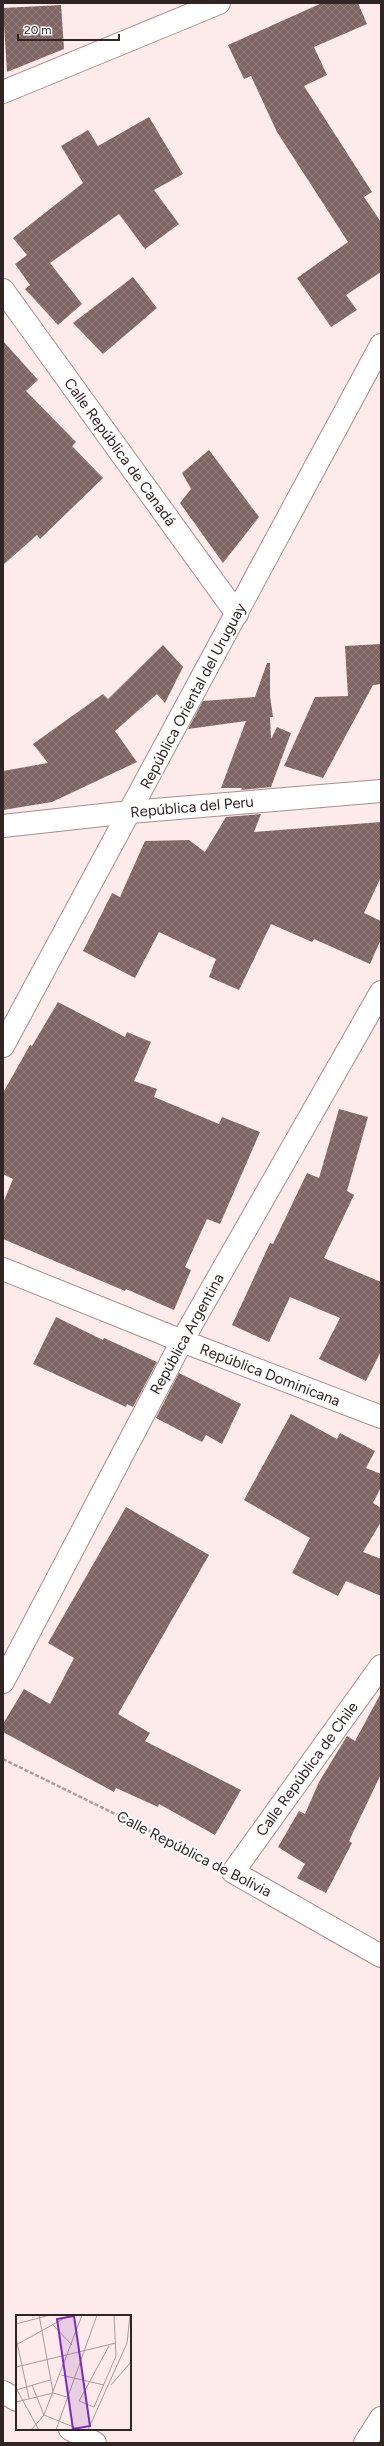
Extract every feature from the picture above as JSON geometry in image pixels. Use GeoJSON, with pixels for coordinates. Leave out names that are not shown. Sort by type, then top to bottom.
{"type":"FeatureCollection","features":[{"type":"Feature","properties":{"kind":"street"},"geometry":{"type":"LineString","coordinates":[[3,92],[219,3]]}},
{"type":"Feature","properties":{"kind":"street","name":"Calle República de Canadá"},"geometry":{"type":"LineString","coordinates":[[3,290],[237,614]]}},
{"type":"Feature","properties":{"kind":"street","name":"República Oriental del Uruguay"},"geometry":{"type":"LineString","coordinates":[[3,1046],[381,345]]}},
{"type":"Feature","properties":{"kind":"street","name":"República del Peru"},"geometry":{"type":"LineString","coordinates":[[3,826],[130,812],[381,791]]}},
{"type":"Feature","properties":{"kind":"street","name":"República Argentina"},"geometry":{"type":"LineString","coordinates":[[3,1682],[182,1341],[381,992]]}},
{"type":"Feature","properties":{"kind":"street","name":"República Dominicana"},"geometry":{"type":"LineString","coordinates":[[3,1269],[182,1341],[381,1418]]}},
{"type":"Feature","properties":{"kind":"street","name":"Calle República de Chile"},"geometry":{"type":"LineString","coordinates":[[233,1872],[381,1666]]}},
{"type":"Feature","properties":{"kind":"street","name":"Calle República de Bolivia"},"geometry":{"type":"LineString","coordinates":[[233,1872],[381,1956]]}},
{"type":"Feature","properties":{"kind":"street"},"geometry":{"type":"LineString","coordinates":[[3,2392],[16,2399]]}},
{"type":"Feature","properties":{"kind":"street"},"geometry":{"type":"LineString","coordinates":[[365,2443],[381,2418]]}},
{"type":"Feature","properties":{"kind":"street"},"geometry":{"type":"LineString","coordinates":[[72,2430],[95,2443]]}},
{"type":"Feature","properties":{"kind":"path","name":"Calle República de Bolivia"},"geometry":{"type":"LineString","coordinates":[[3,1759],[233,1872]]}},
{"type":"Feature","properties":{"kind":"building"},"geometry":{"type":"Polygon","coordinates":[[[322,3],[358,3],[367,24],[314,47],[327,75],[304,86],[372,192],[364,197],[381,222],[381,272],[346,295],[357,310],[331,327],[297,278],[348,242],[277,132],[251,76],[244,79],[228,45],[322,3]]]}},
{"type":"Feature","properties":{"kind":"building"},"geometry":{"type":"Polygon","coordinates":[[[61,5],[64,49],[7,72],[3,8],[61,5]]]}},
{"type":"Feature","properties":{"kind":"building"},"geometry":{"type":"Polygon","coordinates":[[[149,117],[183,174],[154,190],[179,224],[145,249],[119,214],[50,263],[82,304],[58,325],[25,289],[30,285],[15,264],[27,255],[13,238],[83,183],[61,146],[88,130],[98,146],[149,117]]]}},
{"type":"Feature","properties":{"kind":"building"},"geometry":{"type":"Polygon","coordinates":[[[133,277],[157,308],[103,354],[73,323],[133,277]]]}},
{"type":"Feature","properties":{"kind":"building"},"geometry":{"type":"Polygon","coordinates":[[[3,341],[38,380],[26,391],[76,442],[72,446],[103,478],[40,539],[37,535],[3,565],[3,341]]]}},
{"type":"Feature","properties":{"kind":"building"},"geometry":{"type":"Polygon","coordinates":[[[209,450],[259,517],[223,563],[180,503],[191,489],[182,473],[209,450]]]}},
{"type":"Feature","properties":{"kind":"building"},"geometry":{"type":"Polygon","coordinates":[[[381,644],[381,684],[373,685],[323,778],[284,766],[315,697],[348,696],[345,646],[381,644]]]}},
{"type":"Feature","properties":{"kind":"building"},"geometry":{"type":"Polygon","coordinates":[[[163,645],[183,667],[165,703],[157,694],[115,731],[137,762],[52,802],[3,810],[3,771],[48,763],[33,744],[103,694],[108,699],[163,645]]]}},
{"type":"Feature","properties":{"kind":"building"},"geometry":{"type":"Polygon","coordinates":[[[267,663],[270,663],[270,696],[273,717],[270,717],[271,739],[277,727],[291,733],[271,787],[241,790],[242,788],[221,788],[246,721],[188,729],[203,701],[255,697],[267,663]]]}},
{"type":"Feature","properties":{"kind":"building"},"geometry":{"type":"Polygon","coordinates":[[[261,814],[254,832],[381,822],[381,877],[364,913],[381,921],[381,939],[370,964],[314,939],[312,942],[271,924],[239,990],[209,977],[216,959],[159,932],[135,978],[83,951],[112,893],[120,897],[145,841],[189,840],[205,852],[226,817],[261,814]]]}},
{"type":"Feature","properties":{"kind":"building"},"geometry":{"type":"Polygon","coordinates":[[[58,1002],[125,1037],[127,1032],[151,1042],[134,1081],[157,1089],[154,1097],[219,1124],[222,1117],[260,1132],[220,1224],[207,1219],[185,1267],[191,1270],[174,1310],[126,1289],[125,1291],[3,1239],[3,1203],[13,1179],[3,1174],[3,1093],[30,1045],[32,1046],[58,1002]]]}},
{"type":"Feature","properties":{"kind":"building"},"geometry":{"type":"Polygon","coordinates":[[[339,1109],[368,1117],[347,1191],[354,1195],[324,1258],[381,1282],[381,1351],[366,1381],[319,1359],[340,1318],[290,1297],[269,1342],[232,1325],[270,1243],[273,1244],[307,1173],[319,1178],[339,1109]]]}},
{"type":"Feature","properties":{"kind":"building"},"geometry":{"type":"Polygon","coordinates":[[[56,1317],[103,1340],[104,1338],[157,1362],[133,1407],[127,1404],[126,1407],[33,1364],[56,1317]]]}},
{"type":"Feature","properties":{"kind":"building"},"geometry":{"type":"Polygon","coordinates":[[[179,1373],[241,1404],[222,1444],[206,1435],[202,1442],[156,1418],[179,1373]]]}},
{"type":"Feature","properties":{"kind":"building"},"geometry":{"type":"Polygon","coordinates":[[[291,1414],[337,1439],[340,1433],[375,1451],[366,1468],[381,1474],[381,1487],[373,1503],[381,1508],[381,1522],[363,1552],[381,1559],[381,1596],[346,1581],[338,1596],[292,1573],[310,1538],[244,1500],[291,1414]]]}},
{"type":"Feature","properties":{"kind":"building"},"geometry":{"type":"Polygon","coordinates":[[[126,1507],[209,1555],[118,1714],[150,1733],[145,1741],[241,1790],[215,1835],[159,1804],[158,1807],[116,1788],[114,1792],[3,1732],[3,1724],[24,1689],[50,1704],[74,1658],[48,1643],[126,1507]]]}},
{"type":"Feature","properties":{"kind":"building"},"geometry":{"type":"Polygon","coordinates":[[[381,1693],[381,1774],[349,1841],[352,1843],[326,1893],[297,1878],[305,1864],[278,1847],[299,1811],[305,1814],[319,1782],[347,1736],[355,1741],[381,1693]]]}}]}
